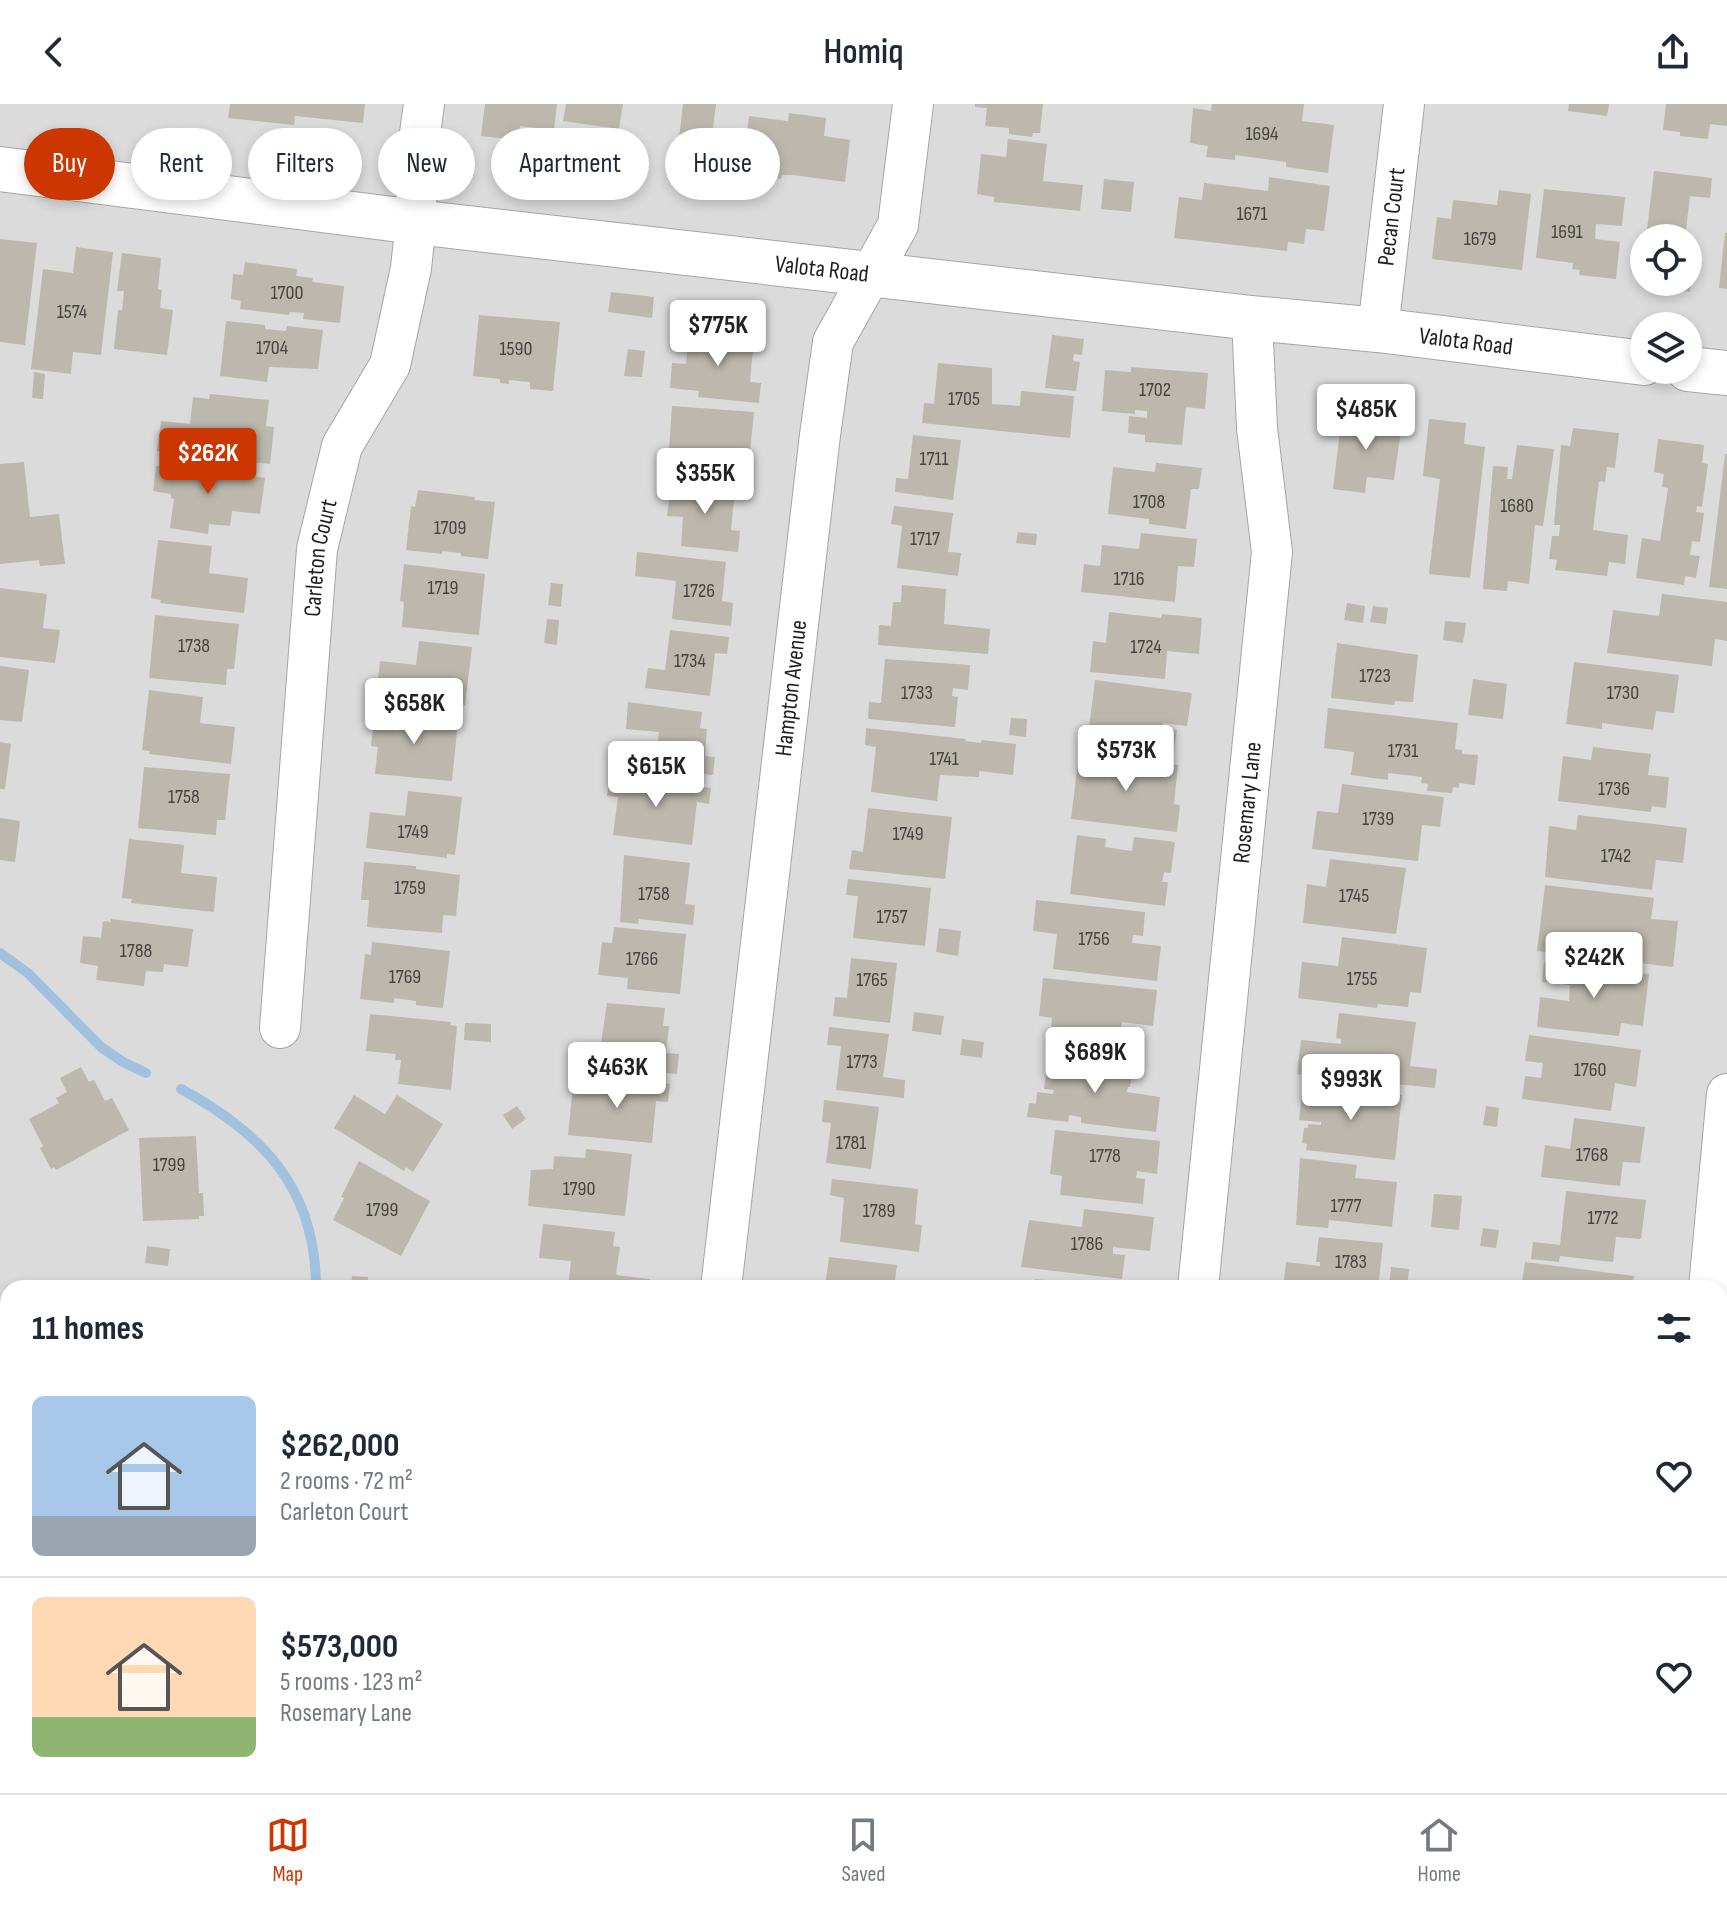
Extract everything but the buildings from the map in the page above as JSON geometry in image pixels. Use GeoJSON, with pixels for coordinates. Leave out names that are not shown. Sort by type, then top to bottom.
{"type":"FeatureCollection","features":[{"type":"Feature","properties":{"kind":"street","name":"Carleton Court"},"geometry":{"type":"LineString","coordinates":[[280,1028],[317,549],[342,446],[390,365],[411,268],[416,222],[417,155],[424,104]]}},
{"type":"Feature","properties":{"kind":"street","name":"Hampton Avenue"},"geometry":{"type":"LineString","coordinates":[[722,1280],[833,342],[898,225],[913,104]]}},
{"type":"Feature","properties":{"kind":"street","name":"Pecan Court"},"geometry":{"type":"LineString","coordinates":[[1378,330],[1404,104]]}},
{"type":"Feature","properties":{"kind":"street","name":"Valota Road"},"geometry":{"type":"LineString","coordinates":[[0,169],[416,222],[1630,361]]}},
{"type":"Feature","properties":{"kind":"street","name":"Rosemary Lane"},"geometry":{"type":"LineString","coordinates":[[1199,1280],[1272,552],[1257,428],[1252,318]]}},
{"type":"Feature","properties":{"kind":"street"},"geometry":{"type":"LineString","coordinates":[[1702,370],[1727,373]]}},
{"type":"Feature","properties":{"kind":"street"},"geometry":{"type":"LineString","coordinates":[[1710,1280],[1727,1094]]}},
{"type":"Feature","properties":{"kind":"shaded area"},"geometry":{"type":"Polygon","coordinates":[[[0,104],[1727,104],[1727,1280],[0,1280],[0,104]]]}},
{"type":"Feature","properties":{"kind":"waterway"},"geometry":{"type":"LineString","coordinates":[[0,953],[28,973],[101,1047],[146,1073]]}},
{"type":"Feature","properties":{"kind":"waterway"},"geometry":{"type":"LineString","coordinates":[[181,1089],[237,1125],[280,1168],[307,1221],[316,1280]]}}]}
